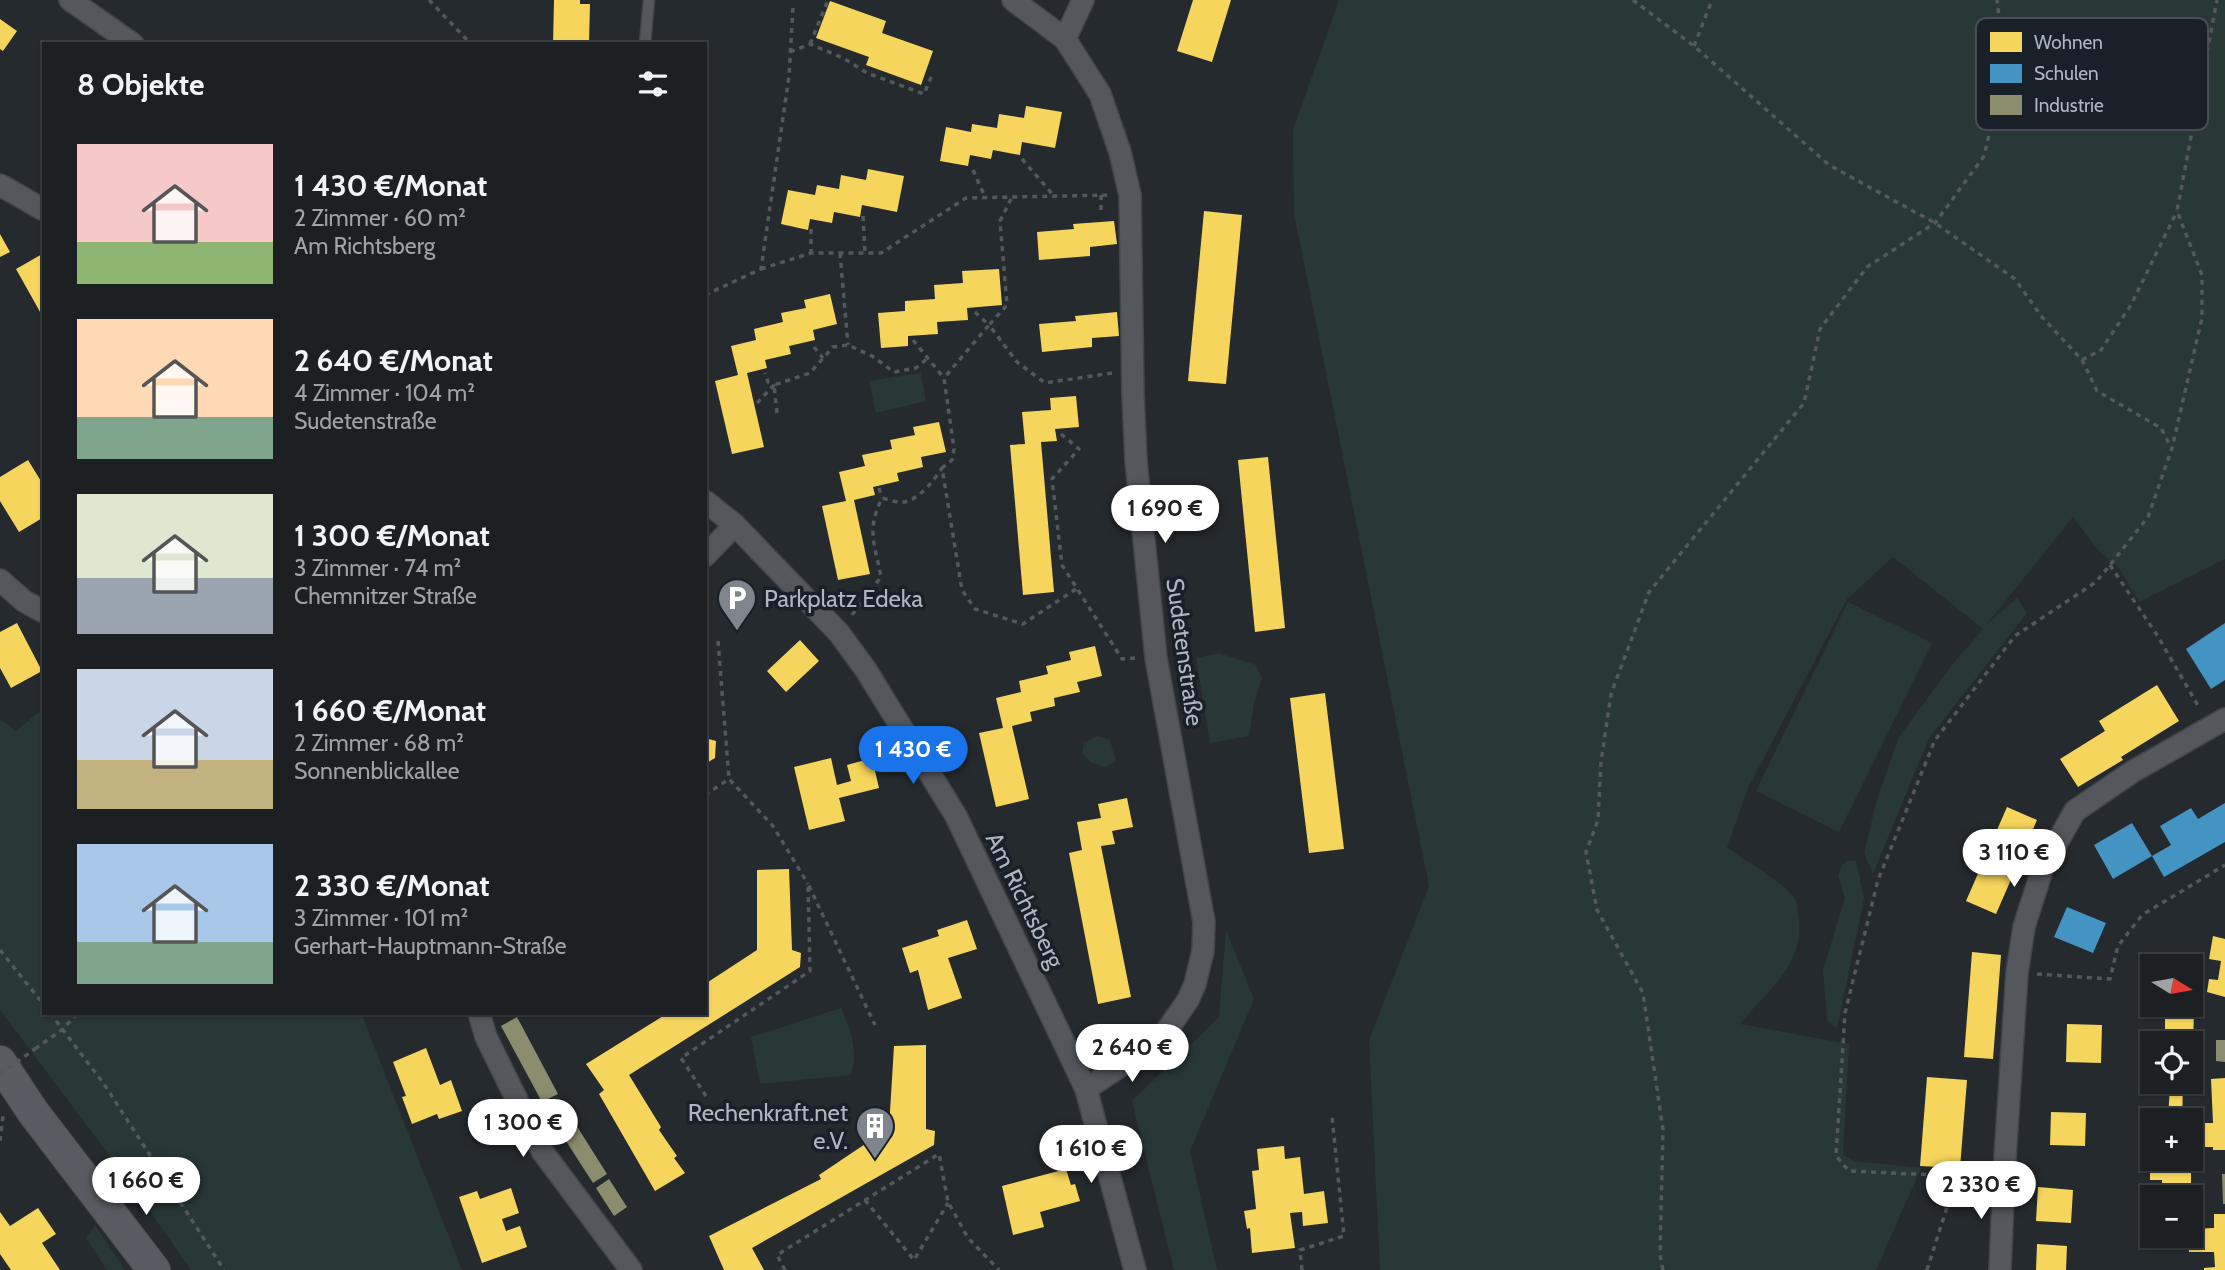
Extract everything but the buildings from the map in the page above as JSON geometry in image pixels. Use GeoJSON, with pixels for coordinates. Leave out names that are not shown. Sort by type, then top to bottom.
{"type":"FeatureCollection","features":[{"type":"Feature","properties":{"kind":"main road"},"geometry":{"type":"LineString","coordinates":[[0,1062],[33,1112],[154,1270]]}},
{"type":"Feature","properties":{"kind":"street"},"geometry":{"type":"LineString","coordinates":[[70,0],[130,42]]}},
{"type":"Feature","properties":{"kind":"street","name":"Sudetenstraße"},"geometry":{"type":"LineString","coordinates":[[1013,0],[1065,39],[1100,94],[1120,152],[1130,195],[1136,461],[1156,658],[1204,922],[1200,969],[1192,992],[1168,1029],[1155,1043],[1086,1089]]}},
{"type":"Feature","properties":{"kind":"street"},"geometry":{"type":"LineString","coordinates":[[1065,39],[1083,0]]}},
{"type":"Feature","properties":{"kind":"street"},"geometry":{"type":"LineString","coordinates":[[0,185],[42,209]]}},
{"type":"Feature","properties":{"kind":"street","name":"Am Richtsberg"},"geometry":{"type":"LineString","coordinates":[[707,503],[735,525],[838,633],[866,670],[956,816],[1086,1089],[1135,1270]]}},
{"type":"Feature","properties":{"kind":"street"},"geometry":{"type":"LineString","coordinates":[[707,554],[735,525]]}},
{"type":"Feature","properties":{"kind":"street"},"geometry":{"type":"LineString","coordinates":[[0,580],[24,601],[42,611]]}},
{"type":"Feature","properties":{"kind":"street"},"geometry":{"type":"LineString","coordinates":[[2000,1270],[2017,973],[2024,927],[2043,867],[2075,811],[2132,772],[2218,723]]}},
{"type":"Feature","properties":{"kind":"street"},"geometry":{"type":"LineString","coordinates":[[480,1015],[486,1037],[542,1151],[631,1270]]}},
{"type":"Feature","properties":{"kind":"lane"},"geometry":{"type":"LineString","coordinates":[[645,42],[649,0]]}},
{"type":"Feature","properties":{"kind":"path"},"geometry":{"type":"LineString","coordinates":[[429,0],[469,42]]}},
{"type":"Feature","properties":{"kind":"path"},"geometry":{"type":"LineString","coordinates":[[810,44],[828,0]]}},
{"type":"Feature","properties":{"kind":"path"},"geometry":{"type":"LineString","coordinates":[[1633,0],[1694,46],[1829,164],[1935,223],[2015,279],[2042,317],[2082,360],[2097,391],[2161,428],[2172,449]]}},
{"type":"Feature","properties":{"kind":"path"},"geometry":{"type":"LineString","coordinates":[[1694,46],[1712,0]]}},
{"type":"Feature","properties":{"kind":"path"},"geometry":{"type":"LineString","coordinates":[[1997,0],[1999,18]]}},
{"type":"Feature","properties":{"kind":"path"},"geometry":{"type":"LineString","coordinates":[[2208,47],[2217,0]]}},
{"type":"Feature","properties":{"kind":"path"},"geometry":{"type":"LineString","coordinates":[[761,269],[773,202],[793,7]]}},
{"type":"Feature","properties":{"kind":"path"},"geometry":{"type":"LineString","coordinates":[[790,52],[810,44],[843,58],[867,74],[924,94],[932,75]]}},
{"type":"Feature","properties":{"kind":"path"},"geometry":{"type":"LineString","coordinates":[[1663,1270],[1660,1254],[1663,1130],[1643,993],[1597,910],[1586,852],[1598,820],[1601,762],[1611,694],[1649,592],[1804,403],[1820,329],[1867,267],[1935,223],[1984,156],[1990,130]]}},
{"type":"Feature","properties":{"kind":"path"},"geometry":{"type":"LineString","coordinates":[[2082,360],[2101,351],[2131,305],[2177,211],[2192,130]]}},
{"type":"Feature","properties":{"kind":"path"},"geometry":{"type":"LineString","coordinates":[[1022,159],[1054,196]]}},
{"type":"Feature","properties":{"kind":"path"},"geometry":{"type":"LineString","coordinates":[[973,170],[985,197]]}},
{"type":"Feature","properties":{"kind":"path"},"geometry":{"type":"LineString","coordinates":[[1101,195],[1101,210]]}},
{"type":"Feature","properties":{"kind":"path"},"geometry":{"type":"LineString","coordinates":[[707,294],[761,269],[811,253],[881,253],[966,198],[1130,195]]}},
{"type":"Feature","properties":{"kind":"path"},"geometry":{"type":"LineString","coordinates":[[944,378],[1007,305],[1000,221],[1012,197]]}},
{"type":"Feature","properties":{"kind":"path"},"geometry":{"type":"LineString","coordinates":[[2004,1174],[1957,1176],[1849,1171],[1836,1156],[1845,1013],[1878,880],[1935,740],[2015,636],[2096,582],[2148,517],[2172,449],[2202,318],[2202,275],[2177,211]]}},
{"type":"Feature","properties":{"kind":"path"},"geometry":{"type":"LineString","coordinates":[[863,216],[865,253]]}},
{"type":"Feature","properties":{"kind":"path"},"geometry":{"type":"LineString","coordinates":[[811,229],[811,253]]}},
{"type":"Feature","properties":{"kind":"path"},"geometry":{"type":"LineString","coordinates":[[840,253],[848,345]]}},
{"type":"Feature","properties":{"kind":"path"},"geometry":{"type":"LineString","coordinates":[[975,312],[989,325],[1017,362],[1045,383],[1132,370]]}},
{"type":"Feature","properties":{"kind":"path"},"geometry":{"type":"LineString","coordinates":[[882,498],[901,503],[911,500],[952,460],[954,449],[944,378],[913,340]]}},
{"type":"Feature","properties":{"kind":"path"},"geometry":{"type":"LineString","coordinates":[[757,403],[774,385],[810,373],[833,347],[848,345],[872,356],[894,372],[916,368],[928,358]]}},
{"type":"Feature","properties":{"kind":"path"},"geometry":{"type":"LineString","coordinates":[[814,347],[823,358]]}},
{"type":"Feature","properties":{"kind":"path"},"geometry":{"type":"LineString","coordinates":[[765,373],[768,382],[774,385]]}},
{"type":"Feature","properties":{"kind":"path"},"geometry":{"type":"LineString","coordinates":[[774,385],[778,413]]}},
{"type":"Feature","properties":{"kind":"path"},"geometry":{"type":"LineString","coordinates":[[1061,435],[1079,449],[1052,479],[1062,565],[1122,659],[1156,658]]}},
{"type":"Feature","properties":{"kind":"path"},"geometry":{"type":"LineString","coordinates":[[942,468],[962,590],[975,610],[1023,624],[1076,589]]}},
{"type":"Feature","properties":{"kind":"path"},"geometry":{"type":"LineString","coordinates":[[838,633],[881,577],[871,527],[882,498],[879,488]]}},
{"type":"Feature","properties":{"kind":"path"},"geometry":{"type":"LineString","coordinates":[[2110,565],[2218,723]]}},
{"type":"Feature","properties":{"kind":"path"},"geometry":{"type":"LineString","coordinates":[[718,641],[729,779],[773,826],[808,884],[875,1025]]}},
{"type":"Feature","properties":{"kind":"path"},"geometry":{"type":"LineString","coordinates":[[707,794],[729,779]]}},
{"type":"Feature","properties":{"kind":"path"},"geometry":{"type":"LineString","coordinates":[[2017,973],[2110,979],[2118,946],[2142,915],[2225,865]]}},
{"type":"Feature","properties":{"kind":"path"},"geometry":{"type":"LineString","coordinates":[[706,1096],[681,1058],[810,971],[808,884]]}},
{"type":"Feature","properties":{"kind":"path"},"geometry":{"type":"LineString","coordinates":[[0,950],[42,1002]]}},
{"type":"Feature","properties":{"kind":"path"},"geometry":{"type":"LineString","coordinates":[[52,1015],[104,1084],[224,1270]]}},
{"type":"Feature","properties":{"kind":"path"},"geometry":{"type":"LineString","coordinates":[[0,1074],[63,1029],[76,1015]]}},
{"type":"Feature","properties":{"kind":"path"},"geometry":{"type":"LineString","coordinates":[[0,1141],[4,1120],[2,1109]]}},
{"type":"Feature","properties":{"kind":"path"},"geometry":{"type":"LineString","coordinates":[[1302,1270],[1300,1250],[1344,1236],[1332,1116]]}},
{"type":"Feature","properties":{"kind":"path"},"geometry":{"type":"LineString","coordinates":[[785,1270],[776,1255],[939,1154],[948,1202],[968,1238],[999,1270]]}},
{"type":"Feature","properties":{"kind":"path"},"geometry":{"type":"LineString","coordinates":[[1927,1270],[1957,1176]]}},
{"type":"Feature","properties":{"kind":"path"},"geometry":{"type":"LineString","coordinates":[[865,1200],[914,1261],[948,1202]]}},
{"type":"Feature","properties":{"kind":"shaded area"},"geometry":{"type":"Polygon","coordinates":[[[1339,0],[2225,0],[2225,559],[2139,602],[2119,568],[2099,551],[2073,517],[1987,624],[2017,598],[2027,613],[1929,738],[1873,874],[1864,853],[1877,799],[1899,737],[1952,665],[1983,629],[1893,557],[1847,599],[1748,788],[1727,847],[1790,892],[1798,909],[1797,948],[1791,962],[1740,1024],[1849,1044],[1843,1154],[1854,1161],[1921,1168],[1876,1270],[1380,1270],[1369,1040],[1429,886],[1294,213],[1293,130],[1339,0]]]}},
{"type":"Feature","properties":{"kind":"shaded area"},"geometry":{"type":"Polygon","coordinates":[[[921,373],[926,401],[876,413],[869,381],[921,373]]]}},
{"type":"Feature","properties":{"kind":"shaded area"},"geometry":{"type":"Polygon","coordinates":[[[1848,602],[1932,643],[1839,832],[1756,791],[1848,602]]]}},
{"type":"Feature","properties":{"kind":"shaded area"},"geometry":{"type":"Polygon","coordinates":[[[1219,653],[1256,665],[1262,678],[1254,704],[1249,736],[1210,743],[1196,658],[1219,653]]]}},
{"type":"Feature","properties":{"kind":"shaded area"},"geometry":{"type":"Polygon","coordinates":[[[42,710],[42,1015],[362,1015],[462,1270],[191,1270],[131,1184],[0,1010],[0,719],[16,731],[42,710]]]}},
{"type":"Feature","properties":{"kind":"shaded area"},"geometry":{"type":"Polygon","coordinates":[[[1098,736],[1110,740],[1116,762],[1105,767],[1092,763],[1082,753],[1084,742],[1098,736]]]}},
{"type":"Feature","properties":{"kind":"shaded area"},"geometry":{"type":"Polygon","coordinates":[[[1849,860],[1856,861],[1864,898],[1837,1029],[1827,1020],[1823,970],[1845,898],[1838,876],[1842,865],[1849,860]]]}},
{"type":"Feature","properties":{"kind":"shaded area"},"geometry":{"type":"Polygon","coordinates":[[[1226,930],[1254,999],[1190,1151],[1217,1270],[1174,1270],[1132,1101],[1219,1017],[1226,930]]]}},
{"type":"Feature","properties":{"kind":"shaded area"},"geometry":{"type":"Polygon","coordinates":[[[841,1008],[854,1049],[851,1075],[760,1084],[751,1037],[841,1008]]]}},
{"type":"Feature","properties":{"kind":"shaded area"},"geometry":{"type":"Polygon","coordinates":[[[95,1225],[125,1270],[107,1270],[86,1238],[95,1225]]]}},
{"type":"Feature","properties":{"kind":"place","name":"Parkplatz Edeka"},"geometry":{"type":"Point","coordinates":[737,632]}},
{"type":"Feature","properties":{"kind":"place","name":"Rechenkraft.net e.V."},"geometry":{"type":"Point","coordinates":[875,1160]}}]}
